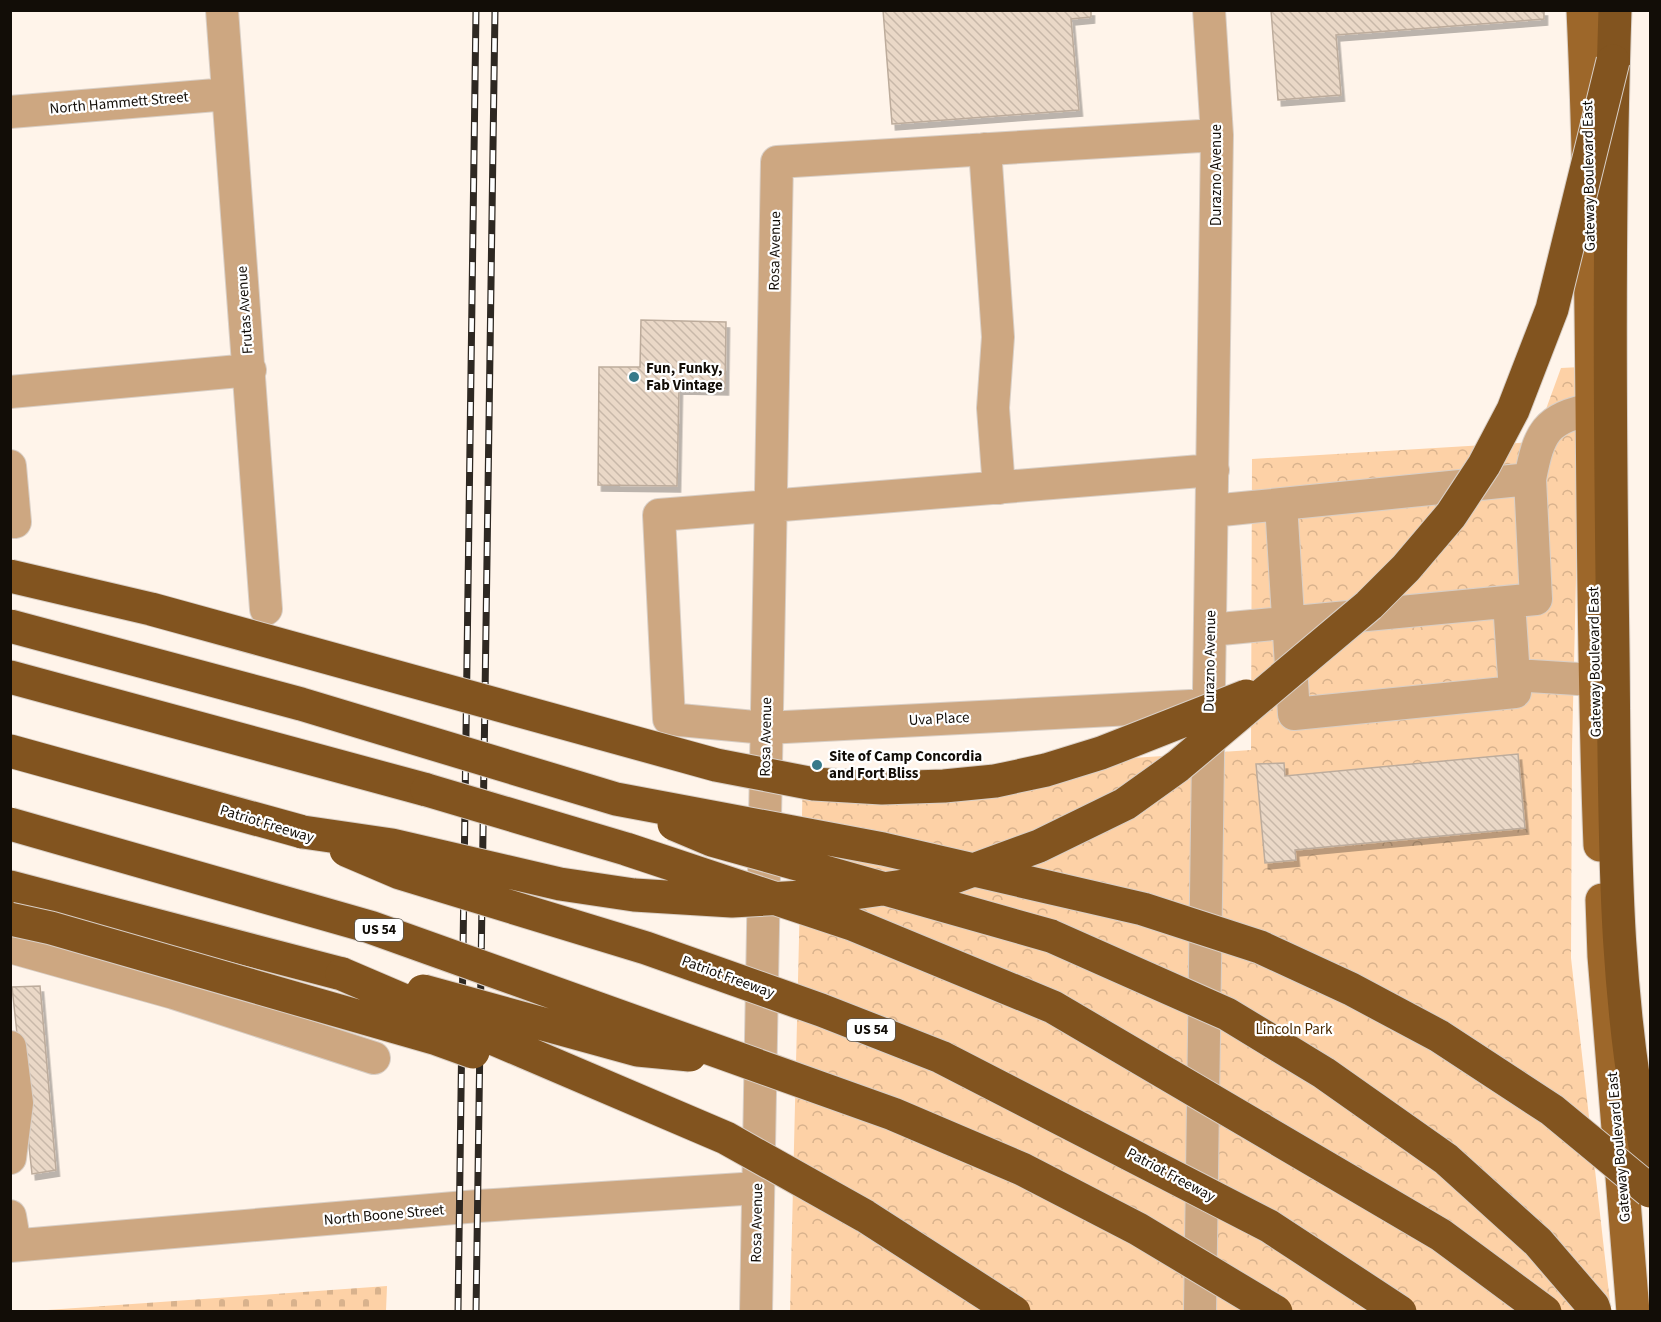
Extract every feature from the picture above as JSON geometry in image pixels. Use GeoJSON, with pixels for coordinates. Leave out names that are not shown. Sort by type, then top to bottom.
{"type":"FeatureCollection","features":[{"type":"Feature","properties":{"kind":"highway"},"geometry":{"type":"LineString","coordinates":[[1615,10],[1611,477],[1615,813],[1622,969],[1633,1075],[1650,1169]]}},
{"type":"Feature","properties":{"kind":"highway"},"geometry":{"type":"LineString","coordinates":[[303,832],[392,845],[560,884],[634,895],[732,902],[840,895],[946,880],[1039,846],[1125,804],[1178,766],[1270,686],[1311,656],[1406,568],[1451,515],[1484,465],[1516,401],[1552,309],[1613,61]]}},
{"type":"Feature","properties":{"kind":"highway"},"geometry":{"type":"LineString","coordinates":[[10,576],[151,609],[716,765],[814,784],[882,788],[944,786],[995,781],[1046,770],[1101,753],[1270,686]]}},
{"type":"Feature","properties":{"kind":"highway"},"geometry":{"type":"LineString","coordinates":[[10,627],[302,704],[616,799],[883,849],[1143,909],[1260,947],[1350,989],[1439,1036],[1552,1110],[1650,1191]]}},
{"type":"Feature","properties":{"kind":"highway"},"geometry":{"type":"LineString","coordinates":[[10,677],[427,790],[626,849],[852,924],[1053,1006],[1441,1235],[1545,1311]]}},
{"type":"Feature","properties":{"kind":"highway","name":"Patriot Freeway"},"geometry":{"type":"LineString","coordinates":[[10,751],[303,832],[400,873],[646,948],[821,1010],[941,1057],[1269,1226],[1400,1311]]}},
{"type":"Feature","properties":{"kind":"highway"},"geometry":{"type":"LineString","coordinates":[[616,799],[712,840],[1051,936],[1227,1014],[1324,1073],[1446,1159],[1538,1242],[1593,1305],[1595,1311]]}},
{"type":"Feature","properties":{"kind":"highway","name":"US 54"},"geometry":{"type":"LineString","coordinates":[[10,824],[370,927],[893,1113],[1022,1169],[1138,1229],[1276,1311]]}},
{"type":"Feature","properties":{"kind":"highway"},"geometry":{"type":"LineString","coordinates":[[10,886],[342,974],[444,996],[638,1050],[740,1060]]}},
{"type":"Feature","properties":{"kind":"highway"},"geometry":{"type":"LineString","coordinates":[[10,919],[51,928],[437,1039],[556,1082],[628,1094]]}},
{"type":"Feature","properties":{"kind":"highway"},"geometry":{"type":"LineString","coordinates":[[342,974],[628,1094],[726,1138],[865,1216],[1014,1311]]}},
{"type":"Feature","properties":{"kind":"main road","name":"Gateway Boulevard East"},"geometry":{"type":"LineString","coordinates":[[1583,10],[1593,409],[1594,680],[1604,956],[1633,1311]]}},
{"type":"Feature","properties":{"kind":"street","name":"Frutas Avenue"},"geometry":{"type":"LineString","coordinates":[[222,10],[266,609]]}},
{"type":"Feature","properties":{"kind":"street","name":"Durazno Avenue"},"geometry":{"type":"LineString","coordinates":[[1200,1311],[1217,135],[1209,10]]}},
{"type":"Feature","properties":{"kind":"street","name":"North Hammett Street"},"geometry":{"type":"LineString","coordinates":[[10,112],[228,94]]}},
{"type":"Feature","properties":{"kind":"street"},"geometry":{"type":"LineString","coordinates":[[999,488],[993,408],[998,336],[986,149],[1217,135]]}},
{"type":"Feature","properties":{"kind":"street","name":"Rosa Avenue"},"geometry":{"type":"LineString","coordinates":[[756,1311],[777,162],[986,149]]}},
{"type":"Feature","properties":{"kind":"street"},"geometry":{"type":"LineString","coordinates":[[10,392],[250,370]]}},
{"type":"Feature","properties":{"kind":"street"},"geometry":{"type":"LineString","coordinates":[[1210,630],[1536,599],[1530,479],[1536,447],[1549,425],[1567,414],[1593,409]]}},
{"type":"Feature","properties":{"kind":"street"},"geometry":{"type":"LineString","coordinates":[[10,466],[15,522],[10,521]]}},
{"type":"Feature","properties":{"kind":"street"},"geometry":{"type":"LineString","coordinates":[[769,507],[1212,470]]}},
{"type":"Feature","properties":{"kind":"street"},"geometry":{"type":"LineString","coordinates":[[1212,511],[1530,479]]}},
{"type":"Feature","properties":{"kind":"street"},"geometry":{"type":"LineString","coordinates":[[1281,504],[1294,714],[1515,692],[1509,602]]}},
{"type":"Feature","properties":{"kind":"street","name":"Uva Place"},"geometry":{"type":"LineString","coordinates":[[769,507],[659,515],[669,719],[766,728],[1209,705]]}},
{"type":"Feature","properties":{"kind":"street"},"geometry":{"type":"LineString","coordinates":[[1514,675],[1594,680]]}},
{"type":"Feature","properties":{"kind":"street"},"geometry":{"type":"LineString","coordinates":[[10,947],[204,1002],[374,1058]]}},
{"type":"Feature","properties":{"kind":"street"},"geometry":{"type":"LineString","coordinates":[[10,1158],[14,1103],[11,1048]]}},
{"type":"Feature","properties":{"kind":"street","name":"North Boone Street"},"geometry":{"type":"LineString","coordinates":[[12,1235],[758,1188]]}},
{"type":"Feature","properties":{"kind":"green space","name":"Lincoln Park"},"geometry":{"type":"Polygon","coordinates":[[[1581,367],[1572,749],[1571,958],[1611,1311],[790,1312],[803,773],[926,772],[1251,750],[1252,459],[1534,442],[1561,368],[1581,367]]]}},
{"type":"Feature","properties":{"kind":"green space"},"geometry":{"type":"Polygon","coordinates":[[[387,1286],[386,1311],[33,1311],[387,1286]]]}},
{"type":"Feature","properties":{"kind":"building"},"geometry":{"type":"Polygon","coordinates":[[[883,10],[1091,10],[1091,17],[1071,19],[1079,110],[892,124],[883,10]]]}},
{"type":"Feature","properties":{"kind":"building"},"geometry":{"type":"Polygon","coordinates":[[[1271,10],[1544,10],[1544,19],[1336,35],[1341,95],[1278,100],[1271,10]]]}},
{"type":"Feature","properties":{"kind":"building"},"geometry":{"type":"Polygon","coordinates":[[[641,320],[726,322],[725,389],[679,388],[677,486],[598,485],[599,367],[640,367],[641,320]]]}},
{"type":"Feature","properties":{"kind":"building"},"geometry":{"type":"Polygon","coordinates":[[[1518,754],[1525,828],[1295,850],[1296,860],[1265,863],[1256,764],[1284,763],[1285,776],[1518,754]]]}},
{"type":"Feature","properties":{"kind":"building"},"geometry":{"type":"Polygon","coordinates":[[[40,986],[56,1170],[32,1174],[12,987],[40,986]]]}},
{"type":"Feature","properties":{"kind":"railway"},"geometry":{"type":"LineString","coordinates":[[458,1312],[476,10]]}},
{"type":"Feature","properties":{"kind":"railway"},"geometry":{"type":"LineString","coordinates":[[476,1312],[495,10]]}},
{"type":"Feature","properties":{"kind":"place","name":"Fun, Funky, Fab Vintage"},"geometry":{"type":"Point","coordinates":[634,377]}},
{"type":"Feature","properties":{"kind":"place","name":"Site of Camp Concordia and Fort Bliss"},"geometry":{"type":"Point","coordinates":[817,765]}}]}
